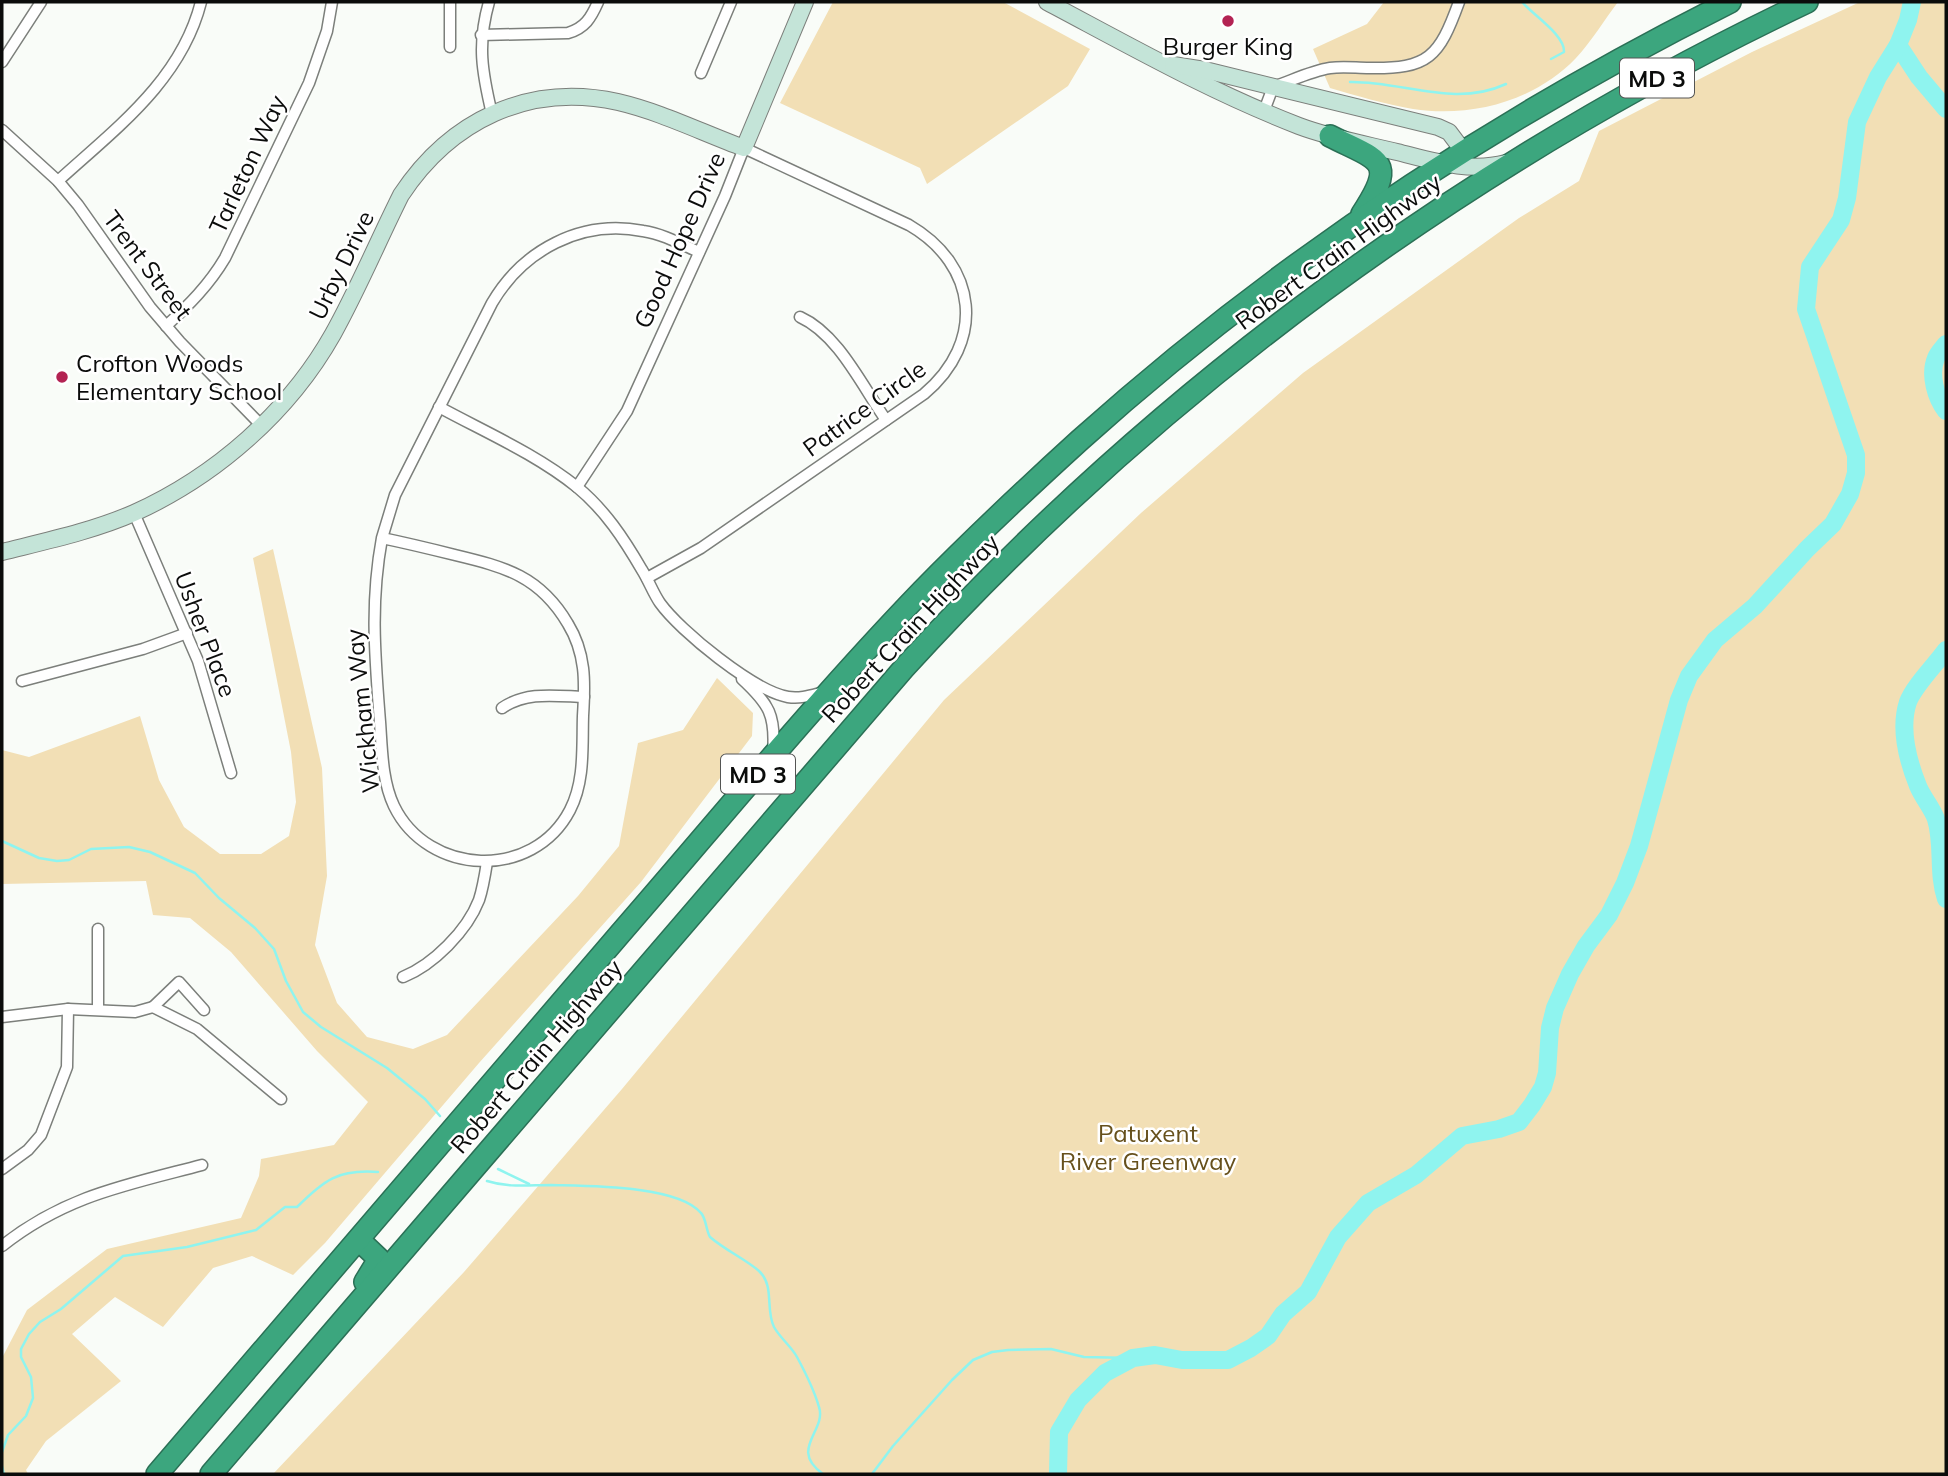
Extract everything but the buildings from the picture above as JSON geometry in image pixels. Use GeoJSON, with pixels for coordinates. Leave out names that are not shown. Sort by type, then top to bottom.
{"type":"FeatureCollection","features":[{"type":"Feature","properties":{"kind":"highway","name":"Robert Crain Highway"},"geometry":{"type":"LineString","coordinates":[[158,1474],[831,690],[940,573],[1083,438],[1193,344],[1293,267],[1356,223],[1444,164],[1467,160],[1548,100],[1730,2]]}},
{"type":"Feature","properties":{"kind":"highway","name":"Robert Crain Highway"},"geometry":{"type":"LineString","coordinates":[[211,1474],[904,668],[984,583],[1108,464],[1217,372],[1314,297],[1461,195],[1511,162],[1664,74],[1807,2]]}},
{"type":"Feature","properties":{"kind":"highway"},"geometry":{"type":"LineString","coordinates":[[1329,136],[1376,160],[1382,173],[1379,189],[1356,223]]}},
{"type":"Feature","properties":{"kind":"highway"},"geometry":{"type":"LineString","coordinates":[[1461,195],[1469,181],[1467,160]]}},
{"type":"Feature","properties":{"kind":"highway"},"geometry":{"type":"LineString","coordinates":[[325,1342],[377,1263],[377,1256],[359,1240]]}},
{"type":"Feature","properties":{"kind":"street"},"geometry":{"type":"LineString","coordinates":[[2,62],[41,2]]}},
{"type":"Feature","properties":{"kind":"street"},"geometry":{"type":"LineString","coordinates":[[58,181],[140,107],[156,89],[182,51],[201,2]]}},
{"type":"Feature","properties":{"kind":"street","name":"Tarleton Way"},"geometry":{"type":"LineString","coordinates":[[166,326],[195,300],[225,258],[309,83],[327,31],[332,2]]}},
{"type":"Feature","properties":{"kind":"street"},"geometry":{"type":"LineString","coordinates":[[450,2],[450,47]]}},
{"type":"Feature","properties":{"kind":"street"},"geometry":{"type":"LineString","coordinates":[[489,2],[481,35],[482,72],[492,114]]}},
{"type":"Feature","properties":{"kind":"street"},"geometry":{"type":"LineString","coordinates":[[481,35],[568,33],[583,27],[593,15],[598,2]]}},
{"type":"Feature","properties":{"kind":"street"},"geometry":{"type":"LineString","coordinates":[[701,73],[731,2]]}},
{"type":"Feature","properties":{"kind":"street","name":"Good Hope Drive"},"geometry":{"type":"LineString","coordinates":[[577,487],[627,411],[744,149],[805,2]]}},
{"type":"Feature","properties":{"kind":"street"},"geometry":{"type":"LineString","coordinates":[[1046,2],[1200,85],[1329,136],[1444,164]]}},
{"type":"Feature","properties":{"kind":"street"},"geometry":{"type":"LineString","coordinates":[[1273,87],[1330,68],[1389,68],[1421,62],[1431,56],[1439,46],[1459,2]]}},
{"type":"Feature","properties":{"kind":"street"},"geometry":{"type":"LineString","coordinates":[[1165,64],[1205,70],[1437,127],[1449,132],[1467,160],[1489,168],[1511,162]]}},
{"type":"Feature","properties":{"kind":"street"},"geometry":{"type":"LineString","coordinates":[[1264,111],[1273,87]]}},
{"type":"Feature","properties":{"kind":"street","name":"Urby Drive"},"geometry":{"type":"LineString","coordinates":[[2,552],[134,513],[199,477],[262,426],[293,392],[332,335],[401,195],[413,177],[449,139],[492,114],[545,99],[592,98],[646,111],[744,149]]}},
{"type":"Feature","properties":{"kind":"street","name":"Trent Street"},"geometry":{"type":"LineString","coordinates":[[2,130],[58,181],[166,326],[262,426]]}},
{"type":"Feature","properties":{"kind":"street","name":"Patrice Circle"},"geometry":{"type":"LineString","coordinates":[[647,578],[701,548],[939,382],[953,363],[962,342],[966,323],[965,300],[952,262],[927,236],[909,225],[744,149]]}},
{"type":"Feature","properties":{"kind":"street","name":"Wickham Way"},"geometry":{"type":"LineString","coordinates":[[382,538],[498,565],[520,574],[555,603],[576,637],[583,668],[582,772],[570,810],[545,840],[527,852],[487,862],[466,860],[430,847],[402,820],[393,804],[383,758],[373,624],[382,538],[395,495],[439,407],[500,289],[523,263],[554,242],[591,230],[629,228],[665,237],[699,252]]}},
{"type":"Feature","properties":{"kind":"street"},"geometry":{"type":"LineString","coordinates":[[800,317],[813,323],[829,336],[886,420]]}},
{"type":"Feature","properties":{"kind":"street"},"geometry":{"type":"LineString","coordinates":[[439,407],[533,458],[577,487],[614,525],[669,614],[692,637],[728,664],[778,694],[805,697],[831,690]]}},
{"type":"Feature","properties":{"kind":"street","name":"Usher Place"},"geometry":{"type":"LineString","coordinates":[[134,513],[187,633],[231,773]]}},
{"type":"Feature","properties":{"kind":"street"},"geometry":{"type":"LineString","coordinates":[[22,681],[144,649],[187,633]]}},
{"type":"Feature","properties":{"kind":"street"},"geometry":{"type":"LineString","coordinates":[[728,664],[763,699],[770,710],[775,734],[773,756]]}},
{"type":"Feature","properties":{"kind":"street"},"geometry":{"type":"LineString","coordinates":[[502,708],[512,701],[529,696],[584,697]]}},
{"type":"Feature","properties":{"kind":"street"},"geometry":{"type":"LineString","coordinates":[[403,977],[427,966],[468,921],[479,899],[487,862]]}},
{"type":"Feature","properties":{"kind":"street"},"geometry":{"type":"LineString","coordinates":[[98,929],[98,1009]]}},
{"type":"Feature","properties":{"kind":"street"},"geometry":{"type":"LineString","coordinates":[[2,1017],[68,1009],[135,1012],[153,1007],[179,982],[204,1010]]}},
{"type":"Feature","properties":{"kind":"street"},"geometry":{"type":"LineString","coordinates":[[153,1007],[197,1029],[281,1099]]}},
{"type":"Feature","properties":{"kind":"street"},"geometry":{"type":"LineString","coordinates":[[2,1169],[28,1150],[41,1135],[68,1067],[68,1009]]}},
{"type":"Feature","properties":{"kind":"street"},"geometry":{"type":"LineString","coordinates":[[2,1246],[34,1223],[77,1200],[202,1165]]}},
{"type":"Feature","properties":{"kind":"green space"},"geometry":{"type":"Polygon","coordinates":[[[833,2],[1003,2],[1090,49],[1068,86],[927,184],[920,168],[780,103],[833,2]]]}},
{"type":"Feature","properties":{"kind":"green space"},"geometry":{"type":"Polygon","coordinates":[[[1384,2],[1618,2],[1576,58],[1560,73],[1541,85],[1501,103],[1457,111],[1435,111],[1392,105],[1330,88],[1313,49],[1367,24],[1384,2]]]}},
{"type":"Feature","properties":{"kind":"green space","name":"Patuxent River Greenway"},"geometry":{"type":"Polygon","coordinates":[[[1860,2],[1946,2],[1946,1474],[273,1474],[464,1272],[622,1089],[944,700],[1141,513],[1303,373],[1519,218],[1579,181],[1599,131],[1752,52],[1860,2]]]}},
{"type":"Feature","properties":{"kind":"green space"},"geometry":{"type":"Polygon","coordinates":[[[273,549],[322,768],[327,876],[315,945],[337,1003],[367,1037],[413,1049],[447,1035],[578,896],[619,846],[638,743],[683,730],[717,678],[753,713],[752,736],[641,882],[479,1063],[325,1243],[293,1275],[252,1256],[213,1268],[163,1327],[115,1297],[72,1334],[121,1381],[46,1441],[26,1470],[28,1474],[2,1474],[2,1358],[27,1310],[107,1249],[241,1218],[259,1176],[261,1159],[334,1145],[368,1102],[317,1051],[231,952],[190,918],[153,915],[146,881],[2,884],[2,750],[29,757],[140,716],[159,780],[184,827],[220,854],[261,854],[289,836],[296,802],[291,752],[253,558],[273,549]]]}},
{"type":"Feature","properties":{"kind":"waterway"},"geometry":{"type":"LineString","coordinates":[[1522,2],[1554,32],[1563,46],[1564,52],[1551,59]]}},
{"type":"Feature","properties":{"kind":"waterway"},"geometry":{"type":"LineString","coordinates":[[1058,1474],[1059,1432],[1078,1400],[1105,1373],[1133,1358],[1155,1355],[1182,1360],[1228,1360],[1251,1348],[1268,1336],[1283,1314],[1308,1292],[1338,1237],[1368,1203],[1416,1175],[1462,1136],[1519,1122],[1543,1087],[1555,1008],[1570,974],[1609,915],[1625,883],[1639,846],[1679,700],[1689,676],[1715,640],[1755,606],[1833,524],[1850,494],[1856,473],[1856,455],[1806,309],[1810,267],[1841,220],[1847,198],[1857,122],[1878,77],[1898,45],[1912,2]]}},
{"type":"Feature","properties":{"kind":"waterway"},"geometry":{"type":"LineString","coordinates":[[1898,45],[1919,77],[1946,109]]}},
{"type":"Feature","properties":{"kind":"waterway"},"geometry":{"type":"LineString","coordinates":[[1350,82],[1448,94],[1487,91],[1506,84]]}},
{"type":"Feature","properties":{"kind":"waterway"},"geometry":{"type":"LineString","coordinates":[[1946,344],[1936,358],[1933,372],[1939,400],[1946,411]]}},
{"type":"Feature","properties":{"kind":"waterway"},"geometry":{"type":"LineString","coordinates":[[1946,650],[1911,696],[1904,723],[1911,766],[1938,829],[1946,899]]}},
{"type":"Feature","properties":{"kind":"waterway"},"geometry":{"type":"LineString","coordinates":[[2,841],[39,858],[57,861],[69,860],[91,849],[129,847],[150,852],[195,873],[274,949],[286,981],[303,1012],[321,1027],[387,1068],[425,1099],[440,1116]]}},
{"type":"Feature","properties":{"kind":"waterway"},"geometry":{"type":"LineString","coordinates":[[498,1169],[529,1184]]}},
{"type":"Feature","properties":{"kind":"waterway"},"geometry":{"type":"LineString","coordinates":[[2,1452],[8,1435],[26,1416],[33,1398],[31,1377],[21,1357],[21,1349],[29,1334],[40,1322],[61,1309],[123,1256],[187,1247],[256,1230],[285,1207],[297,1207],[333,1178],[352,1172],[378,1172]]}},
{"type":"Feature","properties":{"kind":"waterway"},"geometry":{"type":"LineString","coordinates":[[487,1181],[511,1185],[586,1186],[653,1192],[673,1197],[701,1213],[710,1237],[764,1277],[771,1320],[797,1357],[819,1407],[818,1424],[808,1448],[813,1465],[823,1474]]}},
{"type":"Feature","properties":{"kind":"waterway"},"geometry":{"type":"LineString","coordinates":[[872,1474],[893,1446],[973,1360],[992,1352],[1051,1349],[1084,1357],[1133,1358]]}},
{"type":"Feature","properties":{"kind":"waterway"},"geometry":{"type":"LineString","coordinates":[[2,1466],[4,1474]]}},
{"type":"Feature","properties":{"kind":"place","name":"Burger King"},"geometry":{"type":"Point","coordinates":[1228,21]}},
{"type":"Feature","properties":{"kind":"place","name":"Crofton Woods Elementary School"},"geometry":{"type":"Point","coordinates":[62,377]}}]}
